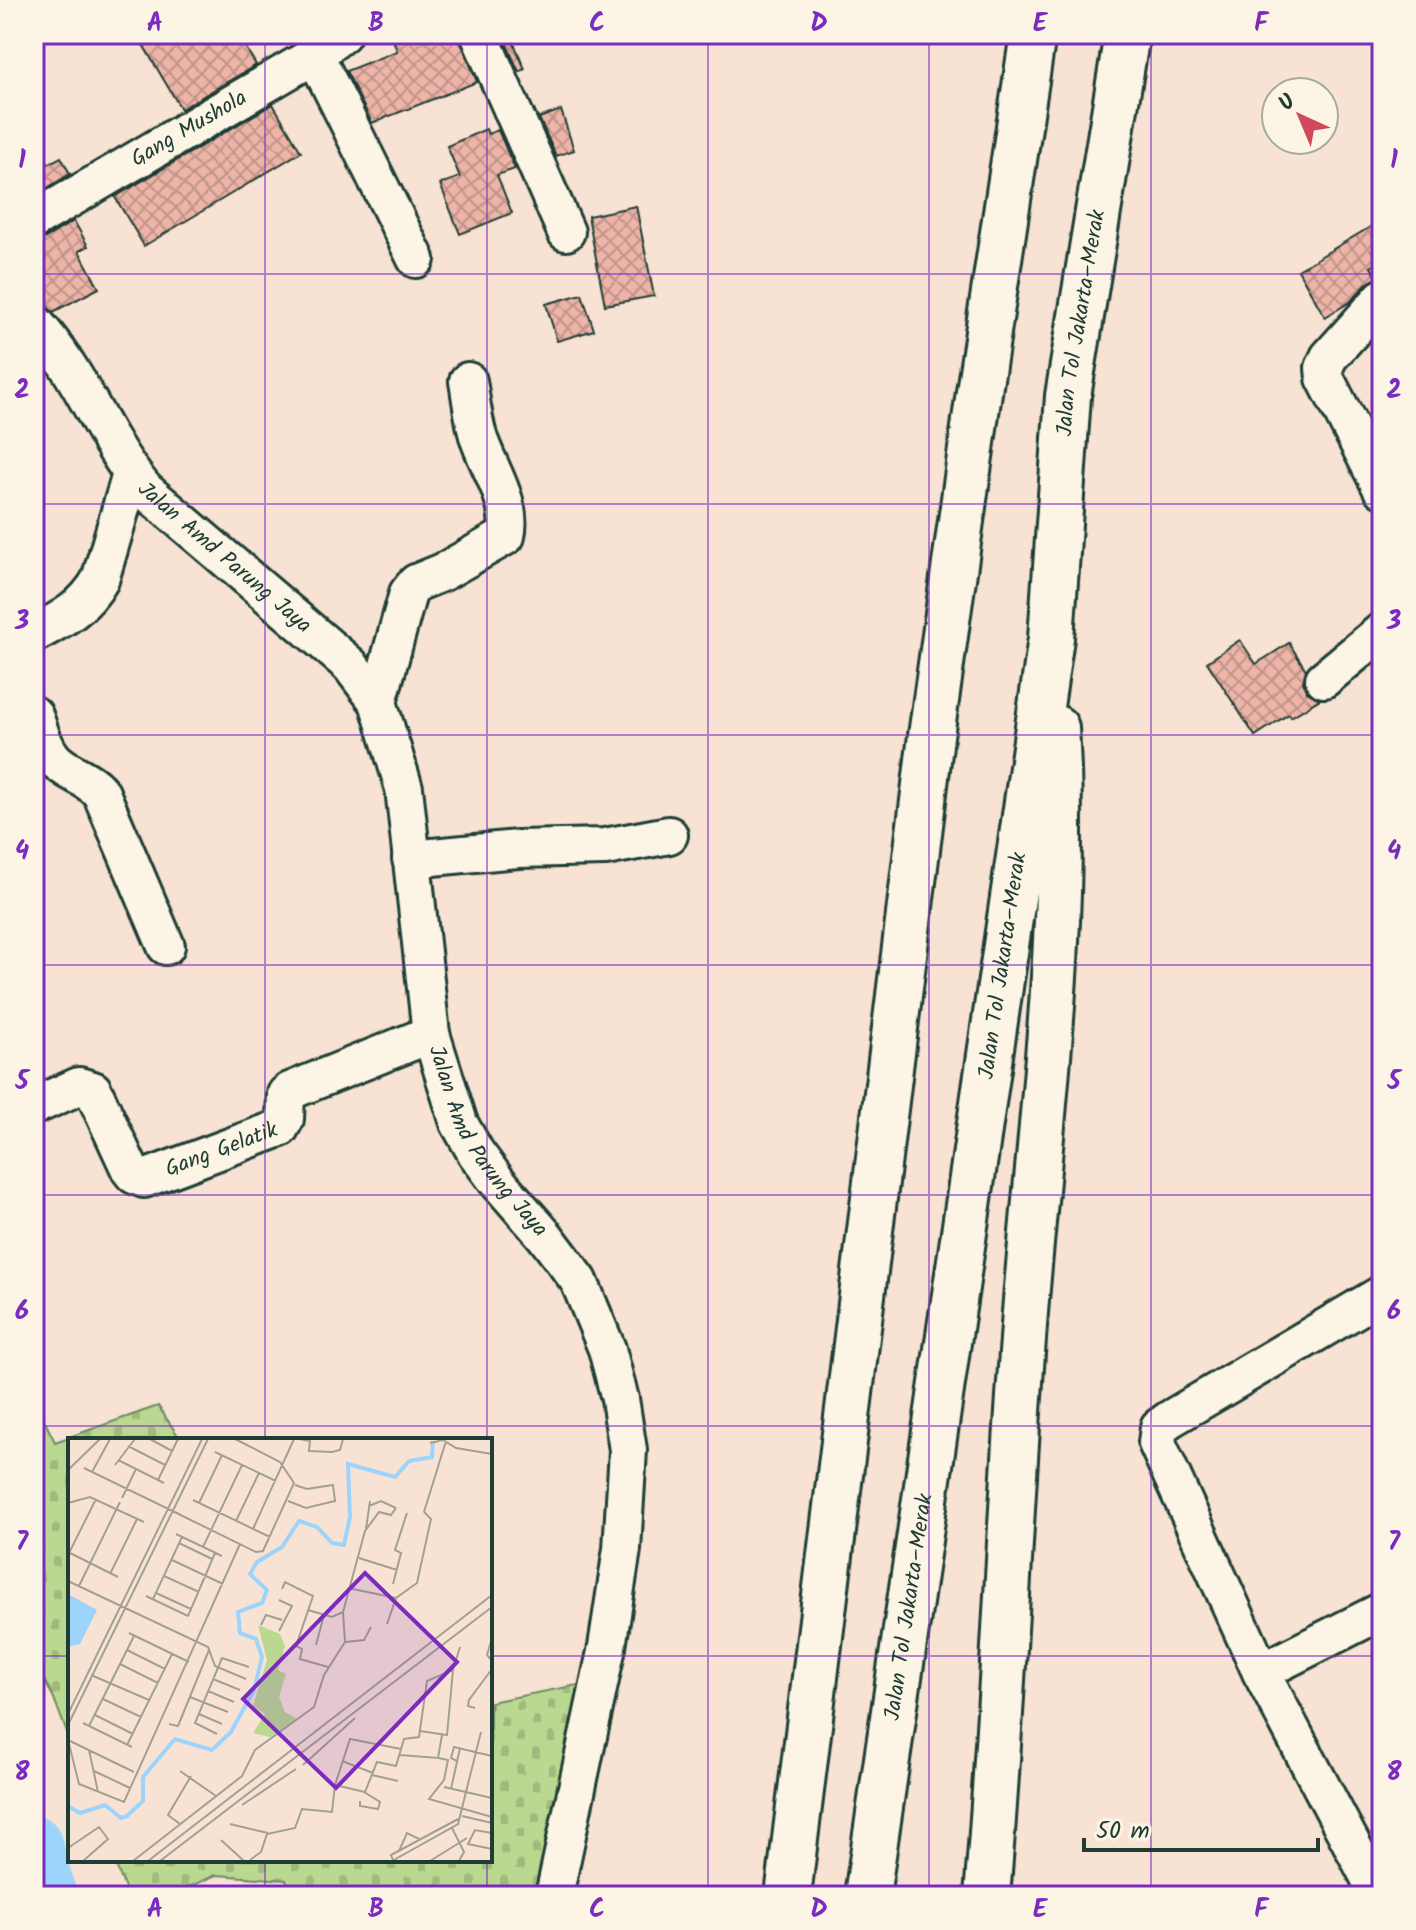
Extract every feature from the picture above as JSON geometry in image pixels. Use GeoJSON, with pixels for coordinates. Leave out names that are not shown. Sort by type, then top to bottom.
{"type":"FeatureCollection","features":[{"type":"Feature","properties":{"kind":"highway"},"geometry":{"type":"LineString","coordinates":[[788,1896],[931,736],[1033,34]]}},
{"type":"Feature","properties":{"kind":"highway","name":"Jalan Tol Jakarta–Merak"},"geometry":{"type":"LineString","coordinates":[[867,1896],[1051,638],[1068,396],[1127,34]]}},
{"type":"Feature","properties":{"kind":"highway"},"geometry":{"type":"LineString","coordinates":[[987,1896],[999,1767],[1026,1302],[1052,1009],[1060,795],[1051,638]]}},
{"type":"Feature","properties":{"kind":"street"},"geometry":{"type":"LineString","coordinates":[[479,34],[566,232]]}},
{"type":"Feature","properties":{"kind":"street"},"geometry":{"type":"LineString","coordinates":[[328,44],[416,259]]}},
{"type":"Feature","properties":{"kind":"street","name":"Gang Mushola"},"geometry":{"type":"LineString","coordinates":[[34,220],[328,44]]}},
{"type":"Feature","properties":{"kind":"street"},"geometry":{"type":"LineString","coordinates":[[1382,298],[1329,357],[1324,368],[1325,378],[1382,489]]}},
{"type":"Feature","properties":{"kind":"street","name":"Jalan Amd Parung Jaya"},"geometry":{"type":"LineString","coordinates":[[34,322],[57,346],[131,474],[145,490],[350,665],[378,702],[404,788],[431,1034],[459,1123],[476,1153],[565,1260],[592,1307],[620,1399],[628,1450],[622,1549],[607,1647],[554,1896]]}},
{"type":"Feature","properties":{"kind":"street"},"geometry":{"type":"LineString","coordinates":[[378,702],[408,593],[416,583],[506,536],[509,526],[507,512],[479,438],[468,381]]}},
{"type":"Feature","properties":{"kind":"street"},"geometry":{"type":"LineString","coordinates":[[34,634],[69,615],[93,593],[100,580],[131,474]]}},
{"type":"Feature","properties":{"kind":"street"},"geometry":{"type":"LineString","coordinates":[[1324,679],[1382,631]]}},
{"type":"Feature","properties":{"kind":"street"},"geometry":{"type":"LineString","coordinates":[[34,715],[52,757],[101,793],[166,946]]}},
{"type":"Feature","properties":{"kind":"street"},"geometry":{"type":"LineString","coordinates":[[411,859],[518,849],[605,847],[669,835]]}},
{"type":"Feature","properties":{"kind":"street","name":"Gang Gelatik"},"geometry":{"type":"LineString","coordinates":[[34,1106],[79,1086],[93,1090],[130,1170],[144,1179],[280,1128],[285,1119],[286,1094],[290,1091],[431,1034]]}},
{"type":"Feature","properties":{"kind":"street"},"geometry":{"type":"LineString","coordinates":[[1379,1896],[1261,1672],[1157,1443],[1159,1427],[1382,1294]]}},
{"type":"Feature","properties":{"kind":"street"},"geometry":{"type":"LineString","coordinates":[[1261,1672],[1382,1611]]}},
{"type":"Feature","properties":{"kind":"green space"},"geometry":{"type":"Polygon","coordinates":[[[34,1400],[55,1442],[158,1406],[180,1438],[68,1438],[68,1736],[53,1696],[34,1663],[34,1400]]]}},
{"type":"Feature","properties":{"kind":"green space"},"geometry":{"type":"Polygon","coordinates":[[[583,1684],[538,1896],[298,1896],[286,1880],[216,1875],[168,1896],[128,1896],[115,1862],[492,1862],[492,1702],[583,1684]]]}},
{"type":"Feature","properties":{"kind":"building"},"geometry":{"type":"Polygon","coordinates":[[[158,34],[238,34],[256,65],[181,109],[142,43],[158,34]]]}},
{"type":"Feature","properties":{"kind":"building"},"geometry":{"type":"Polygon","coordinates":[[[391,34],[458,34],[477,82],[372,123],[346,71],[397,51],[391,34]]]}},
{"type":"Feature","properties":{"kind":"building"},"geometry":{"type":"Polygon","coordinates":[[[502,34],[510,34],[525,69],[519,72],[502,34]]]}},
{"type":"Feature","properties":{"kind":"building"},"geometry":{"type":"Polygon","coordinates":[[[273,104],[301,152],[144,246],[115,197],[273,104]]]}},
{"type":"Feature","properties":{"kind":"building"},"geometry":{"type":"Polygon","coordinates":[[[561,110],[574,150],[556,156],[539,118],[561,110]]]}},
{"type":"Feature","properties":{"kind":"building"},"geometry":{"type":"Polygon","coordinates":[[[486,129],[488,134],[498,130],[515,169],[497,175],[512,213],[460,234],[440,184],[460,177],[447,146],[486,129]]]}},
{"type":"Feature","properties":{"kind":"building"},"geometry":{"type":"Polygon","coordinates":[[[61,157],[70,174],[34,196],[34,171],[61,157]]]}},
{"type":"Feature","properties":{"kind":"building"},"geometry":{"type":"Polygon","coordinates":[[[636,206],[654,296],[605,305],[588,216],[636,206]]]}},
{"type":"Feature","properties":{"kind":"building"},"geometry":{"type":"Polygon","coordinates":[[[1382,220],[1382,260],[1371,267],[1378,278],[1366,284],[1350,302],[1325,317],[1298,270],[1382,220]]]}},
{"type":"Feature","properties":{"kind":"building"},"geometry":{"type":"Polygon","coordinates":[[[74,221],[88,246],[79,251],[99,288],[53,312],[41,302],[34,289],[34,241],[74,221]]]}},
{"type":"Feature","properties":{"kind":"building"},"geometry":{"type":"Polygon","coordinates":[[[582,294],[594,330],[557,341],[546,304],[582,294]]]}},
{"type":"Feature","properties":{"kind":"building"},"geometry":{"type":"Polygon","coordinates":[[[1240,640],[1256,664],[1289,643],[1306,670],[1303,682],[1307,692],[1320,699],[1255,736],[1207,662],[1240,640]]]}},
{"type":"Feature","properties":{"kind":"waterway"},"geometry":{"type":"LineString","coordinates":[[34,1843],[49,1896]]}}]}
